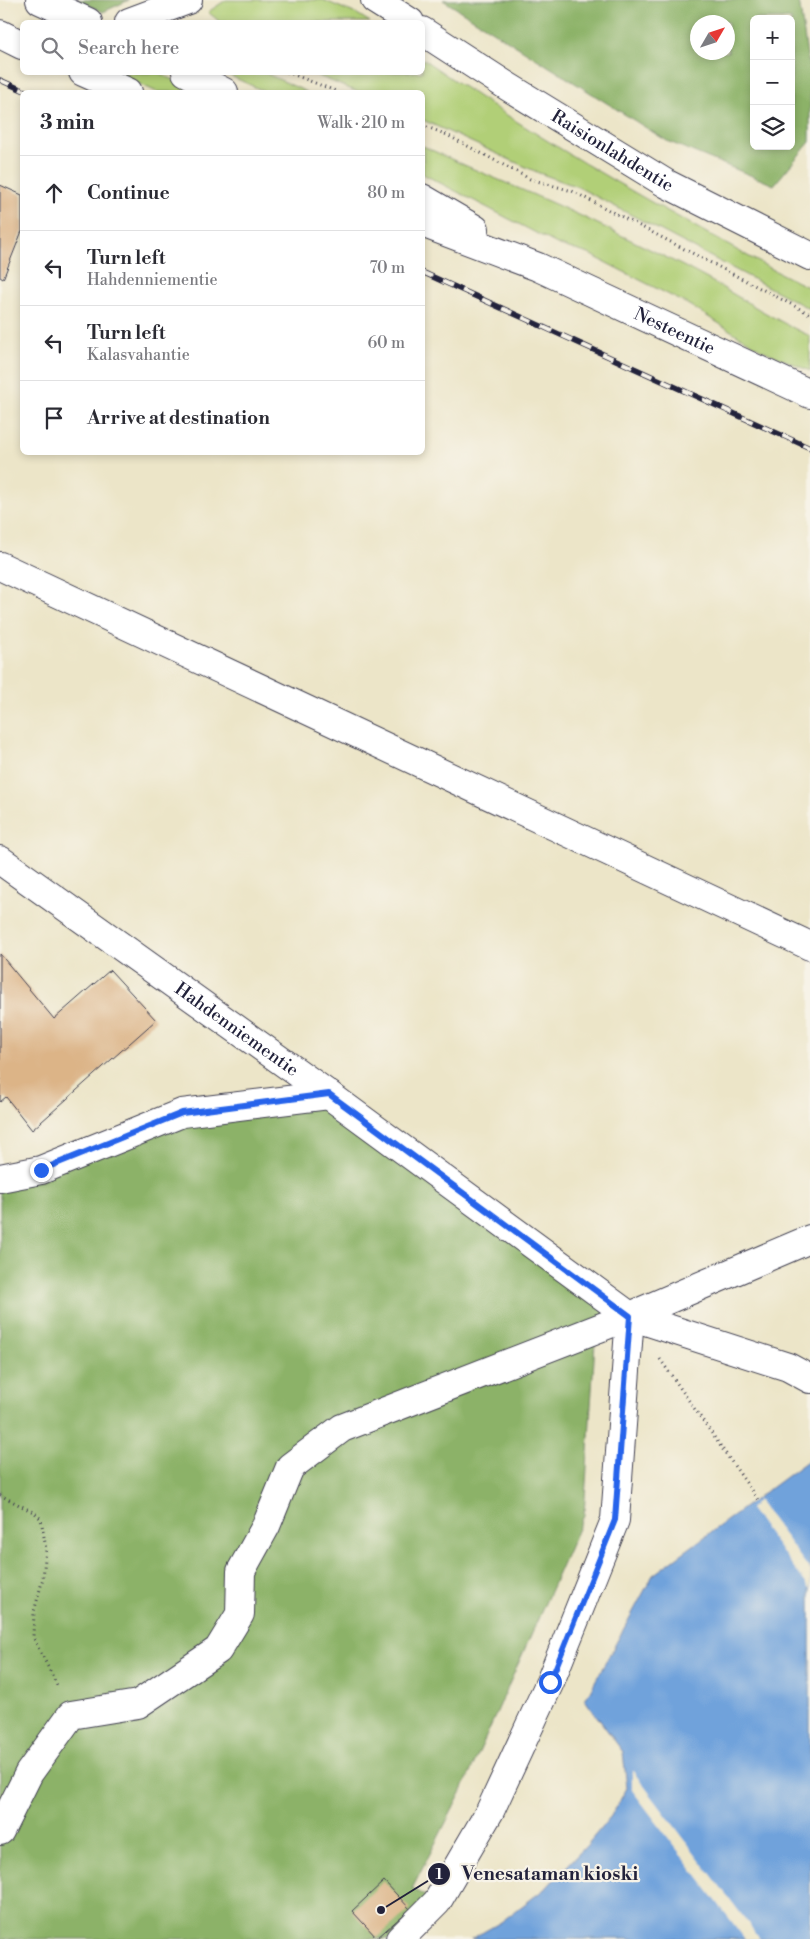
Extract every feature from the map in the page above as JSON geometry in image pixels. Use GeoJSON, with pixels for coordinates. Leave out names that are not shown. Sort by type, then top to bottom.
{"type":"FeatureCollection","features":[{"type":"Feature","properties":{"kind":"street"},"geometry":{"type":"LineString","coordinates":[[40,0],[84,20]]}},
{"type":"Feature","properties":{"kind":"street"},"geometry":{"type":"LineString","coordinates":[[134,20],[188,0]]}},
{"type":"Feature","properties":{"kind":"street"},"geometry":{"type":"LineString","coordinates":[[375,0],[407,20]]}},
{"type":"Feature","properties":{"kind":"street","name":"Raisionlahdentie"},"geometry":{"type":"LineString","coordinates":[[425,33],[515,91],[667,184],[810,256]]}},
{"type":"Feature","properties":{"kind":"street"},"geometry":{"type":"LineString","coordinates":[[0,34],[20,44]]}},
{"type":"Feature","properties":{"kind":"street"},"geometry":{"type":"LineString","coordinates":[[90,75],[124,90]]}},
{"type":"Feature","properties":{"kind":"street"},"geometry":{"type":"LineString","coordinates":[[192,75],[220,90]]}},
{"type":"Feature","properties":{"kind":"street","name":"Nesteentie"},"geometry":{"type":"LineString","coordinates":[[425,200],[538,267]]}},
{"type":"Feature","properties":{"kind":"street","name":"Nesteentie"},"geometry":{"type":"LineString","coordinates":[[425,224],[538,267],[810,394]]}},
{"type":"Feature","properties":{"kind":"street"},"geometry":{"type":"LineString","coordinates":[[0,566],[810,946]]}},
{"type":"Feature","properties":{"kind":"street","name":"Hahdenniementie"},"geometry":{"type":"LineString","coordinates":[[0,860],[329,1094],[630,1316],[788,1367],[810,1379]]}},
{"type":"Feature","properties":{"kind":"street"},"geometry":{"type":"LineString","coordinates":[[0,1178],[41,1170],[182,1113],[329,1094]]}},
{"type":"Feature","properties":{"kind":"street"},"geometry":{"type":"LineString","coordinates":[[0,1831],[29,1773],[71,1715],[138,1704],[218,1650],[240,1614],[242,1571],[266,1526],[290,1467],[342,1428],[630,1316],[810,1239]]}},
{"type":"Feature","properties":{"kind":"street"},"geometry":{"type":"LineString","coordinates":[[400,1939],[438,1902],[490,1811],[550,1682],[615,1520],[630,1316]]}},
{"type":"Feature","properties":{"kind":"path"},"geometry":{"type":"LineString","coordinates":[[295,75],[333,90]]}},
{"type":"Feature","properties":{"kind":"path"},"geometry":{"type":"LineString","coordinates":[[425,126],[445,134],[530,179],[572,191],[810,314]]}},
{"type":"Feature","properties":{"kind":"path"},"geometry":{"type":"LineString","coordinates":[[658,1356],[758,1500]]}},
{"type":"Feature","properties":{"kind":"path"},"geometry":{"type":"LineString","coordinates":[[0,1495],[35,1513],[41,1520],[46,1549],[43,1578],[34,1612],[33,1637],[71,1715]]}},
{"type":"Feature","properties":{"kind":"green space"},"geometry":{"type":"Polygon","coordinates":[[[78,0],[129,0],[103,12],[78,0]]]}},
{"type":"Feature","properties":{"kind":"green space"},"geometry":{"type":"Polygon","coordinates":[[[226,0],[323,0],[367,20],[218,20],[208,12],[226,0]]]}},
{"type":"Feature","properties":{"kind":"green space"},"geometry":{"type":"Polygon","coordinates":[[[443,0],[799,0],[810,75],[810,142],[774,185],[667,141],[443,0]]]}},
{"type":"Feature","properties":{"kind":"green space"},"geometry":{"type":"Polygon","coordinates":[[[425,60],[517,122],[581,161],[744,254],[810,288],[810,309],[578,187],[539,173],[425,121],[425,90],[353,90],[316,75],[425,75],[425,60]]]}},
{"type":"Feature","properties":{"kind":"green space"},"geometry":{"type":"Polygon","coordinates":[[[120,75],[162,75],[196,90],[153,90],[120,75]]]}},
{"type":"Feature","properties":{"kind":"green space"},"geometry":{"type":"Polygon","coordinates":[[[228,75],[269,75],[303,90],[262,90],[228,75]]]}},
{"type":"Feature","properties":{"kind":"green space"},"geometry":{"type":"Polygon","coordinates":[[[425,147],[646,247],[810,336],[810,371],[762,350],[689,305],[589,254],[559,245],[425,175],[425,147]]]}},
{"type":"Feature","properties":{"kind":"green space"},"geometry":{"type":"Polygon","coordinates":[[[329,1095],[630,1316],[596,1328],[584,1515],[462,1791],[412,1889],[437,1902],[400,1939],[0,1939],[0,1178],[182,1113],[329,1095]]]}},
{"type":"Feature","properties":{"kind":"water"},"geometry":{"type":"Polygon","coordinates":[[[810,1459],[810,1939],[471,1939],[501,1922],[547,1887],[587,1845],[611,1816],[627,1788],[623,1752],[585,1700],[653,1575],[810,1459]]]}},
{"type":"Feature","properties":{"kind":"pier"},"geometry":{"type":"Polygon","coordinates":[[[758,1500],[810,1570],[810,1589],[750,1509],[758,1500]]]}},
{"type":"Feature","properties":{"kind":"pier"},"geometry":{"type":"Polygon","coordinates":[[[632,1770],[760,1939],[745,1939],[632,1790],[632,1770]]]}},
{"type":"Feature","properties":{"kind":"building"},"geometry":{"type":"Polygon","coordinates":[[[0,185],[20,194],[20,236],[3,279],[0,277],[0,185]]]}},
{"type":"Feature","properties":{"kind":"building"},"geometry":{"type":"Polygon","coordinates":[[[0,954],[54,1019],[110,970],[156,1020],[32,1130],[6,1097],[0,1102],[0,954]]]}},
{"type":"Feature","properties":{"kind":"building"},"geometry":{"type":"Polygon","coordinates":[[[384,1881],[410,1909],[377,1938],[352,1911],[384,1881]]]}},
{"type":"Feature","properties":{"kind":"railway"},"geometry":{"type":"LineString","coordinates":[[0,80],[22,90]]}},
{"type":"Feature","properties":{"kind":"railway"},"geometry":{"type":"LineString","coordinates":[[425,273],[810,448]]}},
{"type":"Feature","properties":{"kind":"place","name":"Venesataman kioski"},"geometry":{"type":"Point","coordinates":[381,1910]}},
{"type":"Feature","properties":{"kind":"route"},"geometry":{"type":"LineString","coordinates":[[41,1170],[182,1113],[329,1094],[630,1316],[615,1520],[550,1682]]}}]}
